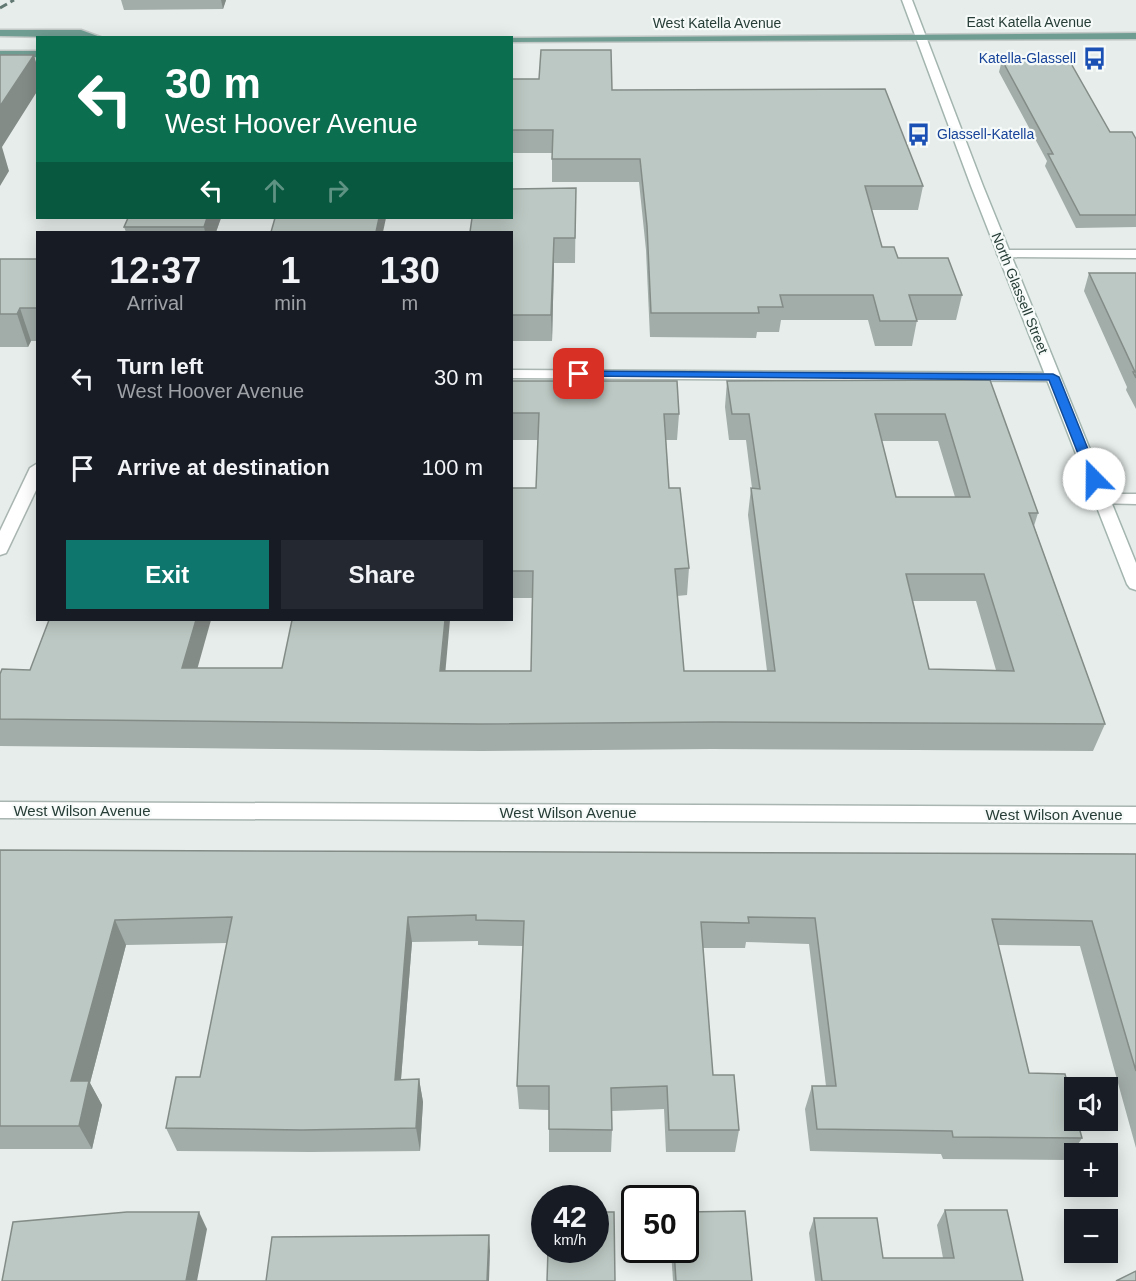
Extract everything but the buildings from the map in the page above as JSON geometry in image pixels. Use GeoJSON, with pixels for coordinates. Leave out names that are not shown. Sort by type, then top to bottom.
{"type":"FeatureCollection","features":[{"type":"Feature","properties":{"kind":"main road"},"geometry":{"type":"LineString","coordinates":[[0,33],[81,33],[91,36]]}},
{"type":"Feature","properties":{"kind":"main road","name":"East Katella Avenue"},"geometry":{"type":"LineString","coordinates":[[922,36],[1136,36]]}},
{"type":"Feature","properties":{"kind":"main road","name":"West Katella Avenue"},"geometry":{"type":"LineString","coordinates":[[513,39],[922,36]]}},
{"type":"Feature","properties":{"kind":"main road"},"geometry":{"type":"LineString","coordinates":[[0,54],[36,54]]}},
{"type":"Feature","properties":{"kind":"street","name":"North Glassell Street"},"geometry":{"type":"LineString","coordinates":[[907,0],[1004,254],[1136,584]]}},
{"type":"Feature","properties":{"kind":"street"},"geometry":{"type":"LineString","coordinates":[[1004,254],[1136,254]]}},
{"type":"Feature","properties":{"kind":"street"},"geometry":{"type":"LineString","coordinates":[[513,374],[1053,377]]}},
{"type":"Feature","properties":{"kind":"street"},"geometry":{"type":"LineString","coordinates":[[0,549],[36,472]]}},
{"type":"Feature","properties":{"kind":"street"},"geometry":{"type":"LineString","coordinates":[[1102,500],[1136,500]]}},
{"type":"Feature","properties":{"kind":"street","name":"West Wilson Avenue"},"geometry":{"type":"LineString","coordinates":[[0,810],[1136,815]]}},
{"type":"Feature","properties":{"kind":"railway"},"geometry":{"type":"LineString","coordinates":[[0,8],[14,0]]}},
{"type":"Feature","properties":{"kind":"place","name":"Katella-Glassell"},"geometry":{"type":"Point","coordinates":[1094,58]}},
{"type":"Feature","properties":{"kind":"place","name":"Glassell-Katella"},"geometry":{"type":"Point","coordinates":[919,134]}},
{"type":"Feature","properties":{"kind":"route"},"geometry":{"type":"LineString","coordinates":[[579,374],[1053,377],[1094,479]]}}]}
